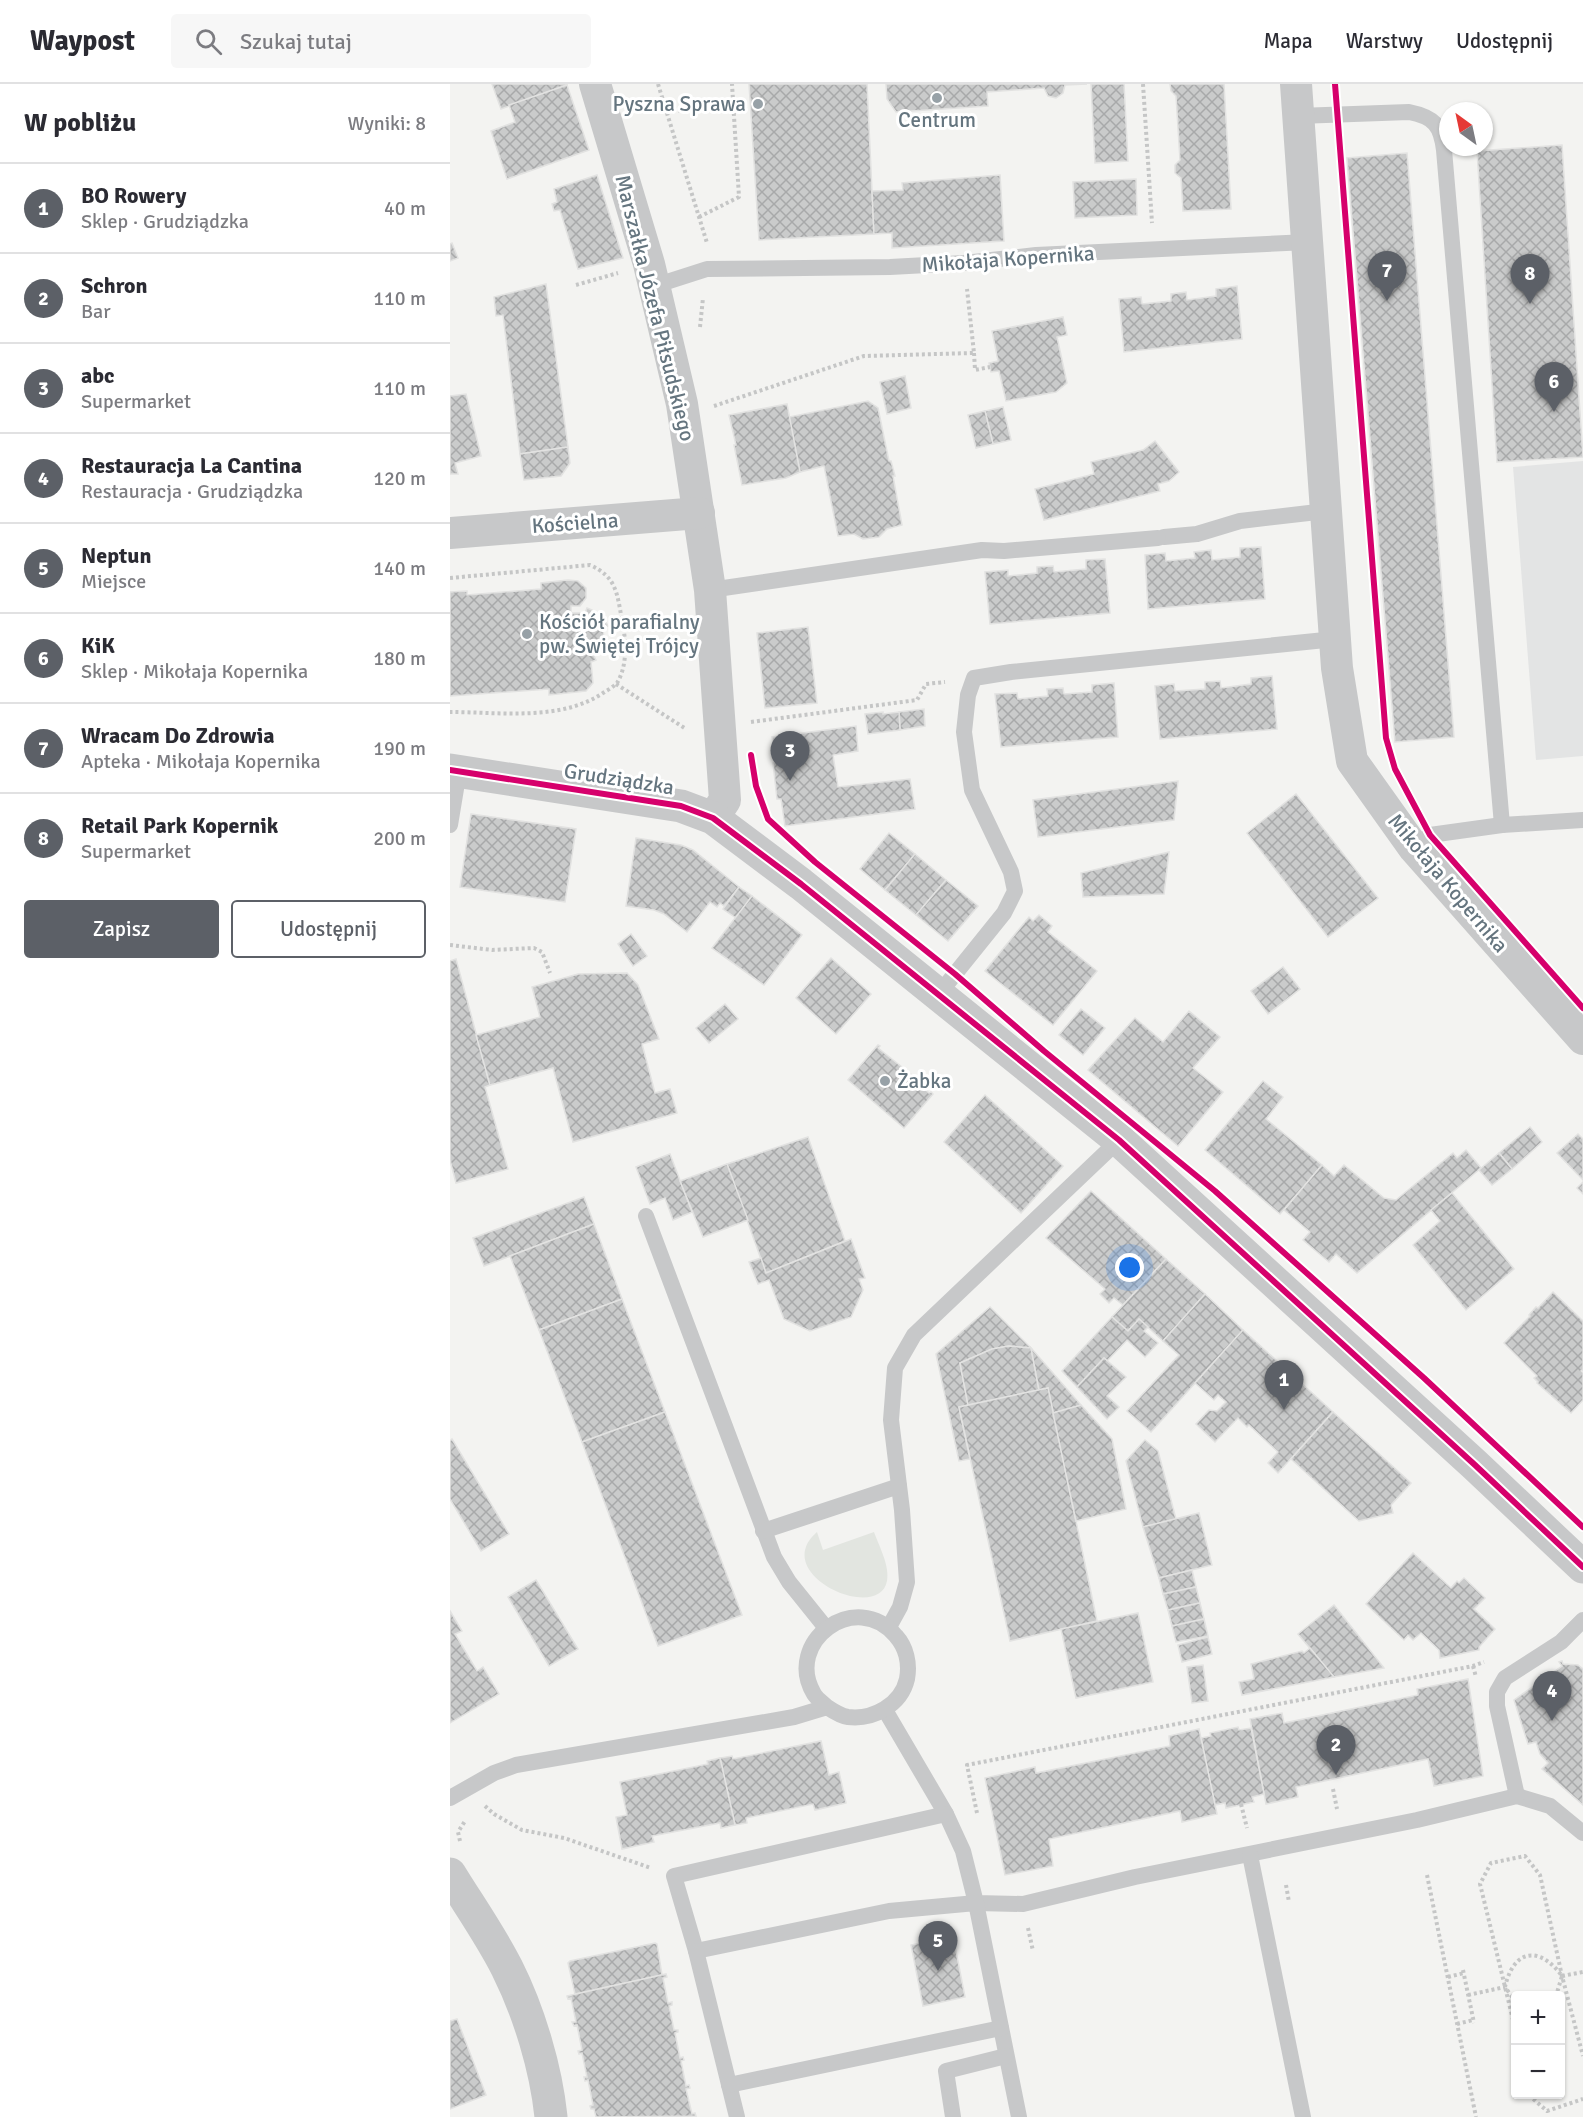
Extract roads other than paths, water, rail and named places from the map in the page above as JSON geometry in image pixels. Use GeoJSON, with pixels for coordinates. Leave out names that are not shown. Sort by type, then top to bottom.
{"type":"FeatureCollection","features":[{"type":"Feature","properties":{"kind":"street","name":"Marszałka Józefa Piłsudskiego"},"geometry":{"type":"LineString","coordinates":[[595,84],[654,286],[682,404],[710,590],[725,800],[713,818]]}},
{"type":"Feature","properties":{"kind":"street","name":"Mikołaja Kopernika"},"geometry":{"type":"LineString","coordinates":[[1296,84],[1337,668],[1353,761],[1414,848],[1583,1039]]}},
{"type":"Feature","properties":{"kind":"street","name":"Kościelna"},"geometry":{"type":"LineString","coordinates":[[450,532],[699,513]]}},
{"type":"Feature","properties":{"kind":"street","name":"Grudziądzka"},"geometry":{"type":"LineString","coordinates":[[454,771],[681,806],[713,818],[801,884],[1119,1140],[1475,1465],[1583,1567]]}},
{"type":"Feature","properties":{"kind":"street"},"geometry":{"type":"LineString","coordinates":[[450,1874],[507,1967],[523,2006],[549,2096],[551,2117]]}},
{"type":"Feature","properties":{"kind":"lane"},"geometry":{"type":"LineString","coordinates":[[1298,116],[1409,112],[1432,120],[1439,129],[1444,150],[1502,825]]}},
{"type":"Feature","properties":{"kind":"lane","name":"Mikołaja Kopernika"},"geometry":{"type":"LineString","coordinates":[[654,286],[707,269],[891,267],[964,263],[1035,255],[1308,243]]}},
{"type":"Feature","properties":{"kind":"lane"},"geometry":{"type":"LineString","coordinates":[[710,590],[982,550],[1004,551],[1197,534],[1240,521],[1326,512]]}},
{"type":"Feature","properties":{"kind":"lane"},"geometry":{"type":"LineString","coordinates":[[938,995],[1004,913],[1015,891],[1011,873],[972,790],[964,732],[968,695],[974,678],[1011,672],[1335,639]]}},
{"type":"Feature","properties":{"kind":"lane"},"geometry":{"type":"LineString","coordinates":[[450,825],[454,771]]}},
{"type":"Feature","properties":{"kind":"lane"},"geometry":{"type":"LineString","coordinates":[[1414,848],[1430,835],[1502,825],[1583,820]]}},
{"type":"Feature","properties":{"kind":"lane"},"geometry":{"type":"LineString","coordinates":[[889,1628],[900,1607],[907,1582],[891,1420],[894,1368],[915,1335],[1119,1140]]}},
{"type":"Feature","properties":{"kind":"lane"},"geometry":{"type":"LineString","coordinates":[[646,1216],[774,1557],[789,1582],[826,1628]]}},
{"type":"Feature","properties":{"kind":"lane"},"geometry":{"type":"LineString","coordinates":[[763,1531],[899,1486]]}},
{"type":"Feature","properties":{"kind":"lane"},"geometry":{"type":"LineString","coordinates":[[858,1617],[874,1619],[889,1628],[902,1642],[908,1660],[907,1679],[899,1696],[885,1710],[866,1717],[845,1717],[827,1707],[814,1694],[808,1677],[808,1659],[814,1642],[826,1628],[841,1620],[858,1617]]}},
{"type":"Feature","properties":{"kind":"lane"},"geometry":{"type":"LineString","coordinates":[[1517,1796],[1497,1706],[1497,1692],[1506,1678],[1561,1642],[1583,1620]]}},
{"type":"Feature","properties":{"kind":"lane"},"geometry":{"type":"LineString","coordinates":[[450,1798],[494,1773],[516,1765],[794,1717],[827,1707]]}},
{"type":"Feature","properties":{"kind":"lane"},"geometry":{"type":"LineString","coordinates":[[885,1710],[946,1814],[963,1851],[976,1903],[1019,2117]]}},
{"type":"Feature","properties":{"kind":"lane"},"geometry":{"type":"LineString","coordinates":[[696,1951],[889,1911],[976,1903],[1023,1904],[1135,1877],[1417,1820],[1517,1796],[1550,1806],[1583,1833]]}},
{"type":"Feature","properties":{"kind":"lane"},"geometry":{"type":"LineString","coordinates":[[737,2117],[696,1951],[674,1876],[946,1814]]}},
{"type":"Feature","properties":{"kind":"lane"},"geometry":{"type":"LineString","coordinates":[[1250,1855],[1303,2117]]}},
{"type":"Feature","properties":{"kind":"lane"},"geometry":{"type":"LineString","coordinates":[[729,2085],[1001,2028]]}},
{"type":"Feature","properties":{"kind":"lane"},"geometry":{"type":"LineString","coordinates":[[953,2117],[946,2071],[1006,2056]]}},
{"type":"Feature","properties":{"kind":"place","name":"Centrum"},"geometry":{"type":"Point","coordinates":[937,98]}},
{"type":"Feature","properties":{"kind":"place","name":"Pyszna Sprawa"},"geometry":{"type":"Point","coordinates":[758,104]}},
{"type":"Feature","properties":{"kind":"place","name":"Wracam Do Zdrowia"},"geometry":{"type":"Point","coordinates":[1387,301]}},
{"type":"Feature","properties":{"kind":"place","name":"Retail Park Kopernik"},"geometry":{"type":"Point","coordinates":[1530,304]}},
{"type":"Feature","properties":{"kind":"place","name":"KiK"},"geometry":{"type":"Point","coordinates":[1554,412]}},
{"type":"Feature","properties":{"kind":"place","name":"Kościół parafialny pw. Świętej Trójcy"},"geometry":{"type":"Point","coordinates":[527,634]}},
{"type":"Feature","properties":{"kind":"place","name":"abc"},"geometry":{"type":"Point","coordinates":[790,781]}},
{"type":"Feature","properties":{"kind":"place","name":"Żabka"},"geometry":{"type":"Point","coordinates":[885,1081]}},
{"type":"Feature","properties":{"kind":"place","name":"BO Rowery"},"geometry":{"type":"Point","coordinates":[1284,1410]}},
{"type":"Feature","properties":{"kind":"place","name":"Restauracja La Cantina"},"geometry":{"type":"Point","coordinates":[1552,1721]}},
{"type":"Feature","properties":{"kind":"place","name":"Schron"},"geometry":{"type":"Point","coordinates":[1336,1775]}},
{"type":"Feature","properties":{"kind":"place","name":"Neptun"},"geometry":{"type":"Point","coordinates":[938,1971]}}]}
